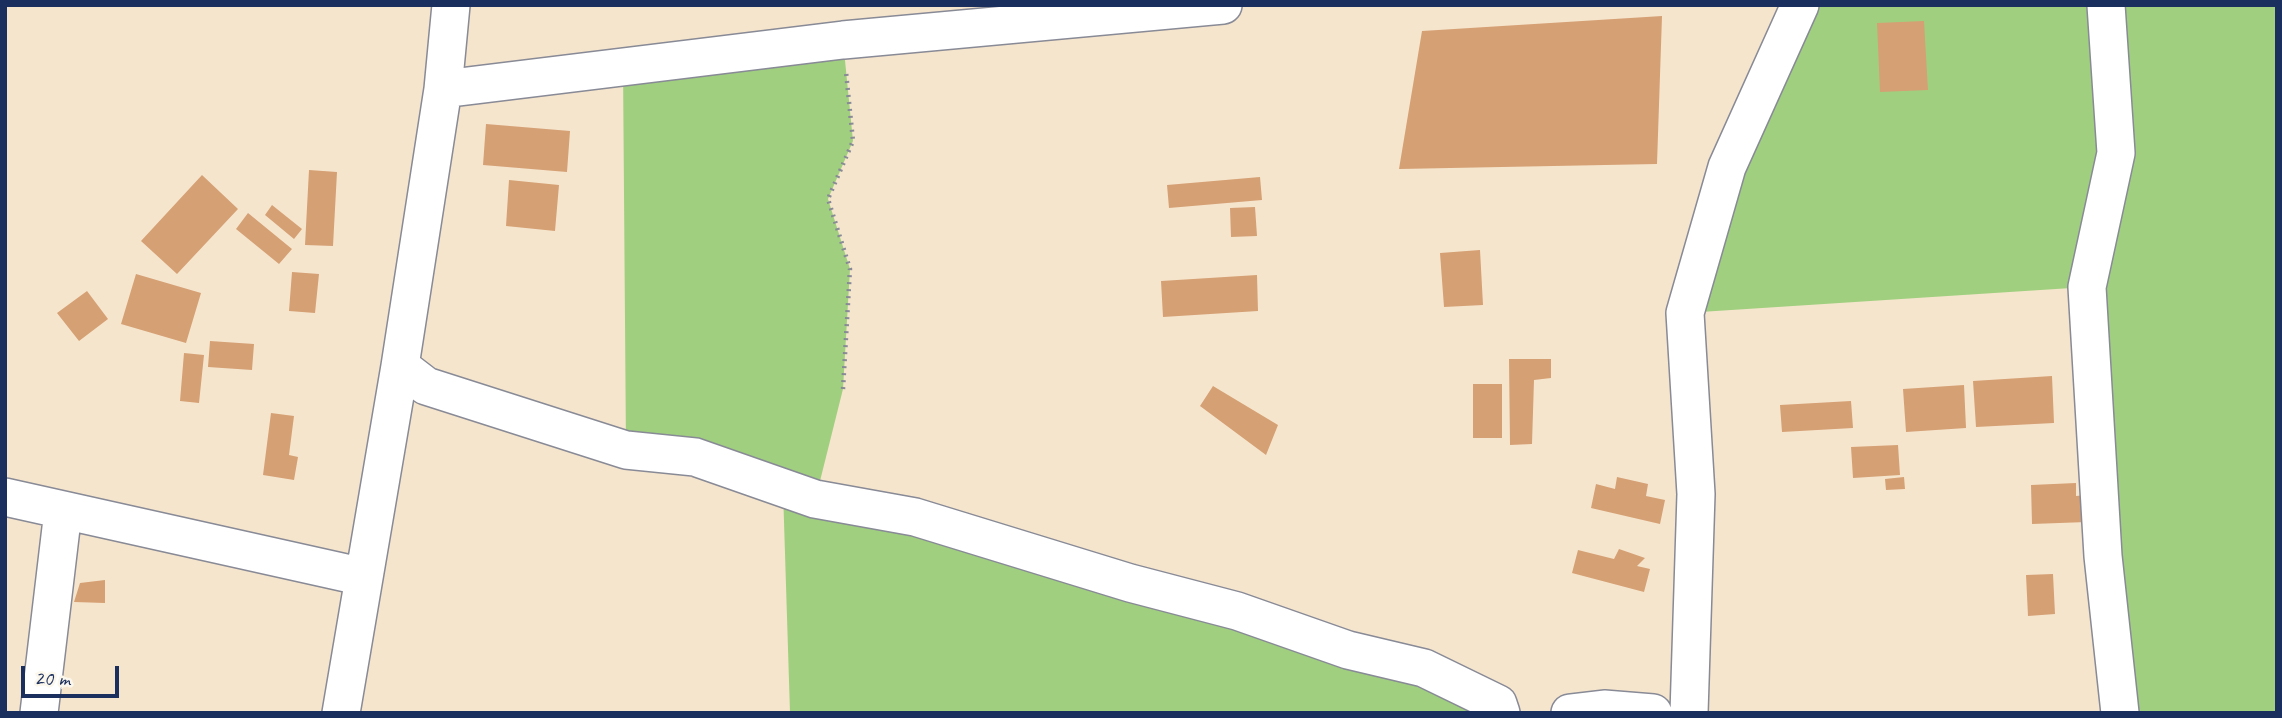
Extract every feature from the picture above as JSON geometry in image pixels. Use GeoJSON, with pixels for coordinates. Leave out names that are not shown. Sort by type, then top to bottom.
{"type":"FeatureCollection","features":[{"type":"Feature","properties":{"kind":"street"},"geometry":{"type":"LineString","coordinates":[[341,713],[400,366],[443,89],[451,5]]}},
{"type":"Feature","properties":{"kind":"street"},"geometry":{"type":"LineString","coordinates":[[443,89],[843,40],[1223,5]]}},
{"type":"Feature","properties":{"kind":"street"},"geometry":{"type":"LineString","coordinates":[[1689,713],[1696,494],[1685,313],[1727,167],[1800,5]]}},
{"type":"Feature","properties":{"kind":"street"},"geometry":{"type":"LineString","coordinates":[[2106,5],[2116,153],[2087,287],[2103,556],[2120,713]]}},
{"type":"Feature","properties":{"kind":"street"},"geometry":{"type":"LineString","coordinates":[[400,366],[426,386],[626,450],[695,457],[816,499],[915,517],[1130,583],[1237,611],[1348,650],[1424,668],[1498,705],[1501,713]]}},
{"type":"Feature","properties":{"kind":"street"},"geometry":{"type":"LineString","coordinates":[[5,497],[364,576]]}},
{"type":"Feature","properties":{"kind":"street"},"geometry":{"type":"LineString","coordinates":[[39,713],[63,511]]}},
{"type":"Feature","properties":{"kind":"street"},"geometry":{"type":"LineString","coordinates":[[1570,713],[1605,709],[1653,713]]}},
{"type":"Feature","properties":{"kind":"path"},"geometry":{"type":"LineString","coordinates":[[843,40],[853,141],[828,199],[849,269],[843,389]]}},
{"type":"Feature","properties":{"kind":"green space"},"geometry":{"type":"Polygon","coordinates":[[[1800,5],[2277,5],[2277,713],[2115,713],[2087,287],[1685,313],[1800,5]]]}},
{"type":"Feature","properties":{"kind":"green space"},"geometry":{"type":"Polygon","coordinates":[[[843,40],[853,141],[828,199],[850,269],[843,389],[816,497],[1348,650],[1501,713],[790,713],[783,490],[626,450],[623,67],[843,40]]]}},
{"type":"Feature","properties":{"kind":"building"},"geometry":{"type":"Polygon","coordinates":[[[1662,16],[1657,164],[1399,169],[1422,31],[1662,16]]]}},
{"type":"Feature","properties":{"kind":"building"},"geometry":{"type":"Polygon","coordinates":[[[1924,21],[1928,90],[1880,92],[1877,23],[1924,21]]]}},
{"type":"Feature","properties":{"kind":"building"},"geometry":{"type":"Polygon","coordinates":[[[486,124],[570,131],[567,172],[483,165],[486,124]]]}},
{"type":"Feature","properties":{"kind":"building"},"geometry":{"type":"Polygon","coordinates":[[[309,170],[337,172],[333,246],[305,245],[309,170]]]}},
{"type":"Feature","properties":{"kind":"building"},"geometry":{"type":"Polygon","coordinates":[[[202,175],[238,209],[177,274],[141,241],[202,175]]]}},
{"type":"Feature","properties":{"kind":"building"},"geometry":{"type":"Polygon","coordinates":[[[1260,177],[1262,200],[1169,208],[1167,185],[1260,177]]]}},
{"type":"Feature","properties":{"kind":"building"},"geometry":{"type":"Polygon","coordinates":[[[509,180],[559,185],[555,231],[506,226],[509,180]]]}},
{"type":"Feature","properties":{"kind":"building"},"geometry":{"type":"Polygon","coordinates":[[[272,205],[302,229],[294,239],[265,215],[272,205]]]}},
{"type":"Feature","properties":{"kind":"building"},"geometry":{"type":"Polygon","coordinates":[[[1255,207],[1257,236],[1231,237],[1230,208],[1255,207]]]}},
{"type":"Feature","properties":{"kind":"building"},"geometry":{"type":"Polygon","coordinates":[[[248,213],[292,249],[279,264],[236,229],[248,213]]]}},
{"type":"Feature","properties":{"kind":"building"},"geometry":{"type":"Polygon","coordinates":[[[1480,250],[1483,305],[1444,307],[1440,253],[1480,250]]]}},
{"type":"Feature","properties":{"kind":"building"},"geometry":{"type":"Polygon","coordinates":[[[292,272],[319,274],[315,313],[289,311],[292,272]]]}},
{"type":"Feature","properties":{"kind":"building"},"geometry":{"type":"Polygon","coordinates":[[[136,274],[201,293],[186,343],[121,324],[136,274]]]}},
{"type":"Feature","properties":{"kind":"building"},"geometry":{"type":"Polygon","coordinates":[[[1257,275],[1258,311],[1163,317],[1161,281],[1257,275]]]}},
{"type":"Feature","properties":{"kind":"building"},"geometry":{"type":"Polygon","coordinates":[[[87,291],[108,319],[79,341],[57,313],[87,291]]]}},
{"type":"Feature","properties":{"kind":"building"},"geometry":{"type":"Polygon","coordinates":[[[210,341],[254,344],[252,370],[208,367],[210,341]]]}},
{"type":"Feature","properties":{"kind":"building"},"geometry":{"type":"Polygon","coordinates":[[[184,353],[204,355],[199,403],[180,401],[184,353]]]}},
{"type":"Feature","properties":{"kind":"building"},"geometry":{"type":"Polygon","coordinates":[[[1509,359],[1551,359],[1551,378],[1534,380],[1532,444],[1510,445],[1509,359]]]}},
{"type":"Feature","properties":{"kind":"building"},"geometry":{"type":"Polygon","coordinates":[[[2052,376],[2054,423],[1976,427],[1973,381],[2052,376]]]}},
{"type":"Feature","properties":{"kind":"building"},"geometry":{"type":"Polygon","coordinates":[[[1473,384],[1502,384],[1502,438],[1473,438],[1473,384]]]}},
{"type":"Feature","properties":{"kind":"building"},"geometry":{"type":"Polygon","coordinates":[[[1964,385],[1966,428],[1906,432],[1903,389],[1964,385]]]}},
{"type":"Feature","properties":{"kind":"building"},"geometry":{"type":"Polygon","coordinates":[[[1213,386],[1278,425],[1266,455],[1200,406],[1213,386]]]}},
{"type":"Feature","properties":{"kind":"building"},"geometry":{"type":"Polygon","coordinates":[[[1851,401],[1853,428],[1782,432],[1780,405],[1851,401]]]}},
{"type":"Feature","properties":{"kind":"building"},"geometry":{"type":"Polygon","coordinates":[[[271,413],[294,416],[289,455],[298,457],[294,480],[263,475],[271,413]]]}},
{"type":"Feature","properties":{"kind":"building"},"geometry":{"type":"Polygon","coordinates":[[[1898,445],[1900,475],[1853,478],[1851,447],[1898,445]]]}},
{"type":"Feature","properties":{"kind":"building"},"geometry":{"type":"Polygon","coordinates":[[[1617,477],[1648,484],[1646,496],[1665,500],[1660,524],[1591,508],[1596,484],[1615,489],[1617,477]]]}},
{"type":"Feature","properties":{"kind":"building"},"geometry":{"type":"Polygon","coordinates":[[[1904,477],[1905,489],[1886,490],[1885,479],[1904,477]]]}},
{"type":"Feature","properties":{"kind":"building"},"geometry":{"type":"Polygon","coordinates":[[[2076,483],[2076,496],[2087,495],[2087,522],[2032,524],[2031,485],[2076,483]]]}},
{"type":"Feature","properties":{"kind":"building"},"geometry":{"type":"Polygon","coordinates":[[[1619,549],[1645,558],[1637,566],[1650,569],[1644,592],[1572,573],[1578,550],[1614,559],[1619,549]]]}},
{"type":"Feature","properties":{"kind":"building"},"geometry":{"type":"Polygon","coordinates":[[[2053,574],[2055,614],[2028,616],[2026,575],[2053,574]]]}},
{"type":"Feature","properties":{"kind":"building"},"geometry":{"type":"Polygon","coordinates":[[[105,580],[105,603],[74,602],[80,583],[105,580]]]}}]}
